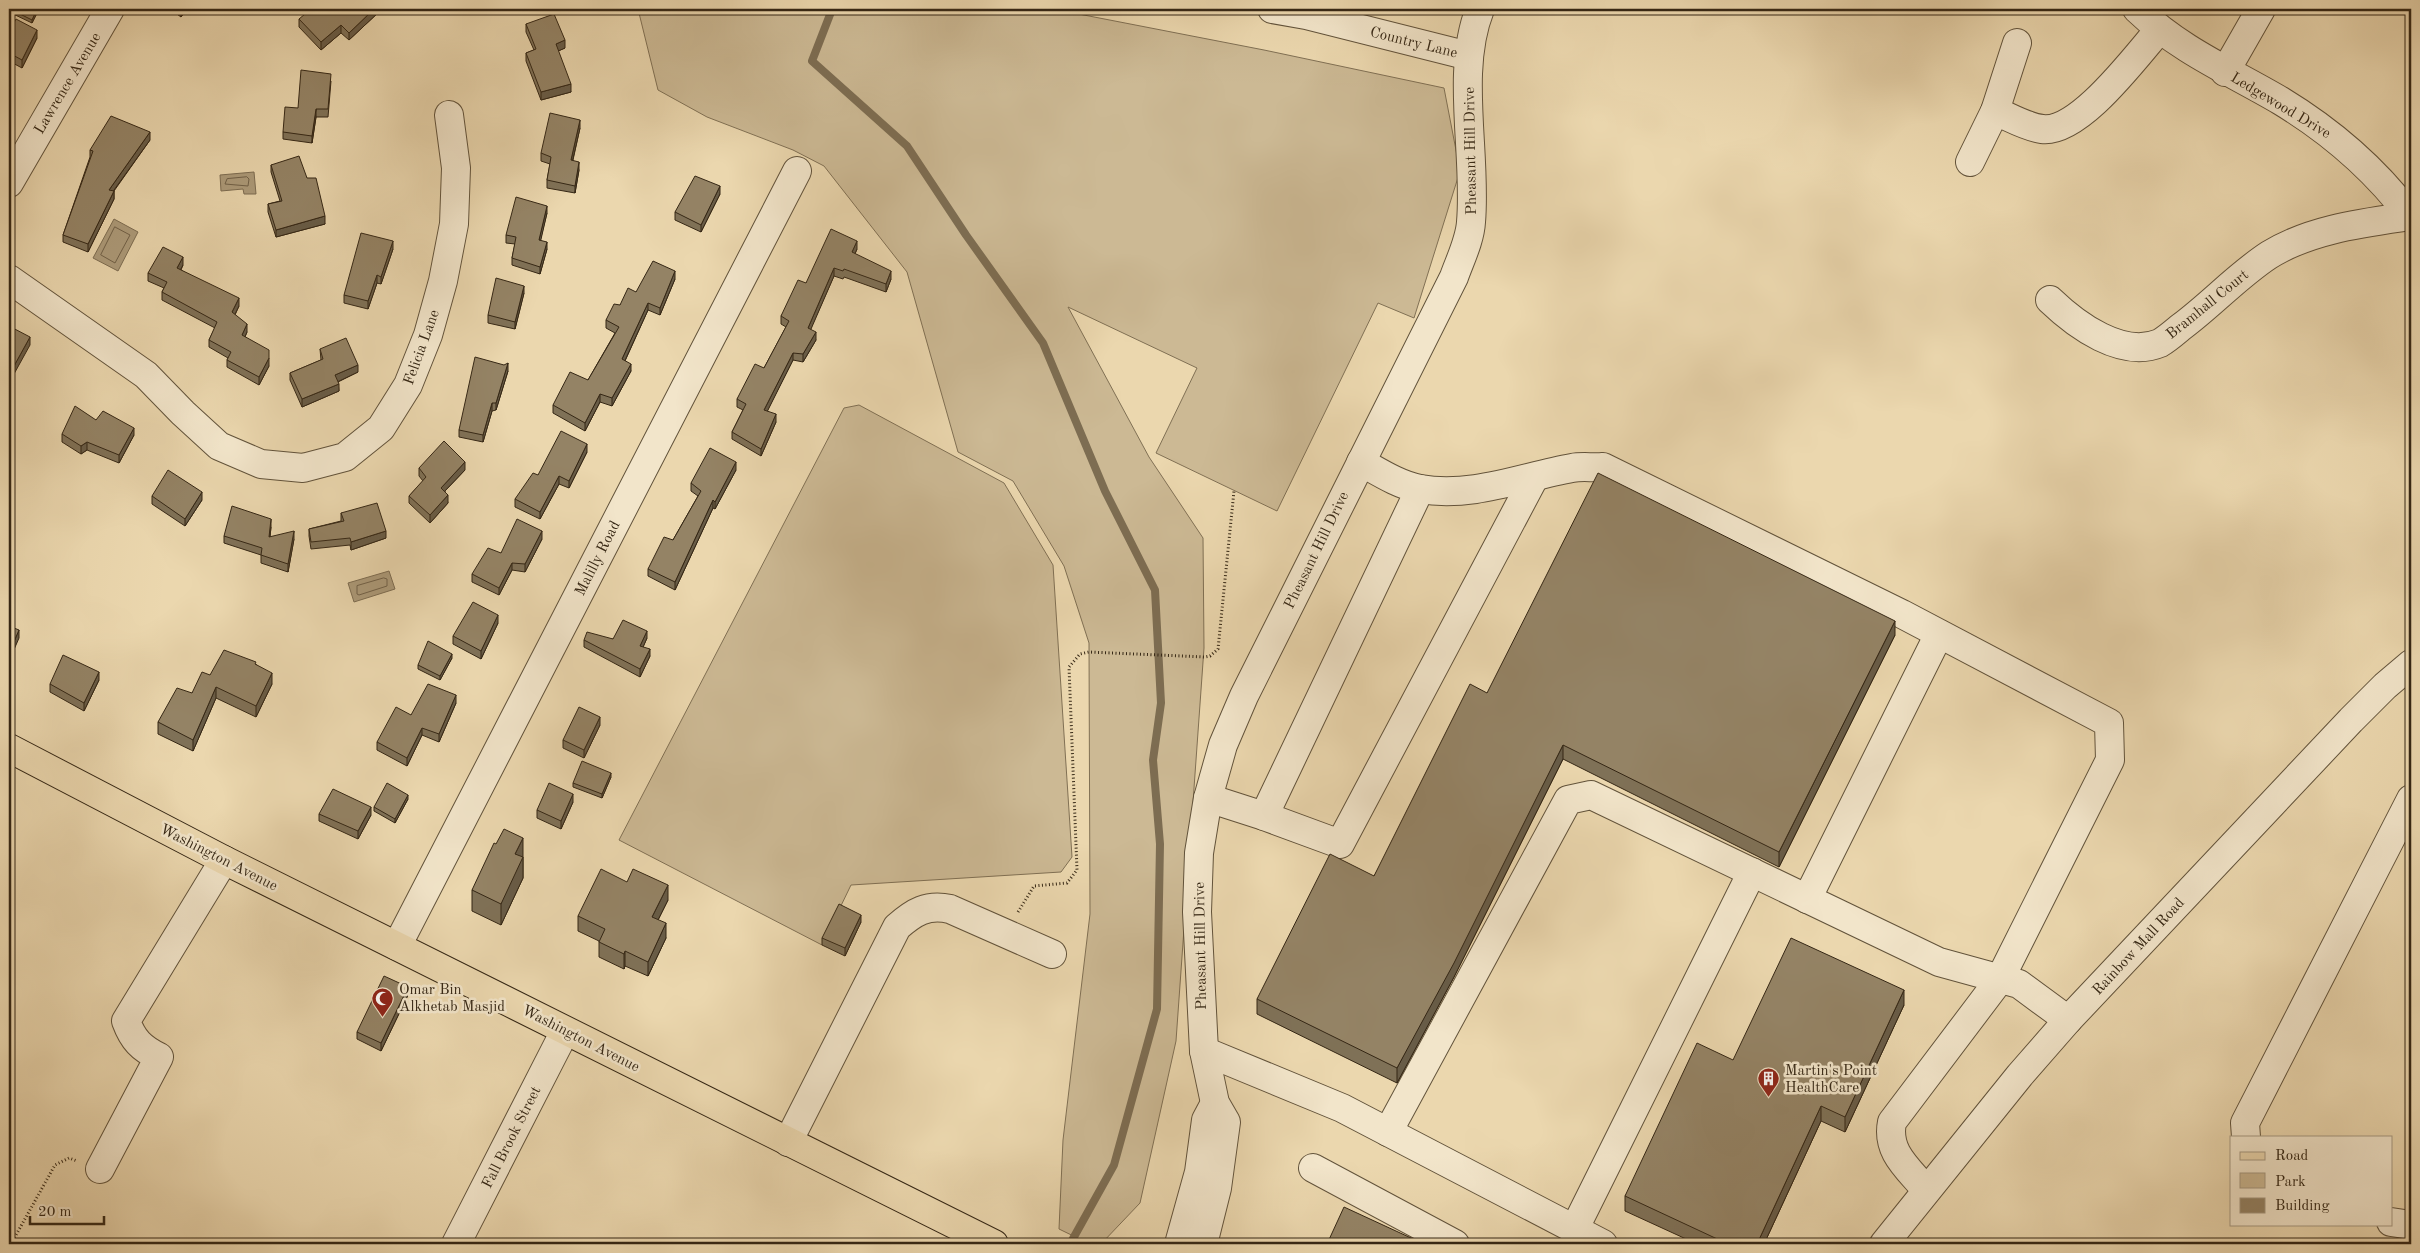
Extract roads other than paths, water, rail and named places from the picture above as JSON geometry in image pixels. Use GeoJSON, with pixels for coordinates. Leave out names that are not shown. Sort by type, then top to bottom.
{"type":"FeatureCollection","features":[{"type":"Feature","properties":{"kind":"main road","name":"Washington Avenue"},"geometry":{"type":"LineString","coordinates":[[9,748],[224,860],[994,1244]]}},
{"type":"Feature","properties":{"kind":"street","name":"Lawrence Avenue"},"geometry":{"type":"LineString","coordinates":[[9,182],[110,9]]}},
{"type":"Feature","properties":{"kind":"street","name":"Country Lane"},"geometry":{"type":"LineString","coordinates":[[1272,9],[1306,15],[1469,56]]}},
{"type":"Feature","properties":{"kind":"street","name":"Pheasant Hill Drive"},"geometry":{"type":"LineString","coordinates":[[1203,1244],[1218,1188],[1226,1122],[1215,1103],[1204,1051],[1197,912],[1199,853],[1208,798],[1223,745],[1244,696],[1454,277],[1471,224],[1473,165],[1468,103],[1469,56],[1480,9]]}},
{"type":"Feature","properties":{"kind":"street","name":"Ledgewood Drive"},"geometry":{"type":"LineString","coordinates":[[2137,9],[2159,30],[2225,72],[2281,101],[2340,140],[2388,187],[2411,216]]}},
{"type":"Feature","properties":{"kind":"street"},"geometry":{"type":"LineString","coordinates":[[2225,72],[2261,9]]}},
{"type":"Feature","properties":{"kind":"street"},"geometry":{"type":"LineString","coordinates":[[1995,111],[2023,124],[2043,130],[2067,123],[2086,111],[2159,30]]}},
{"type":"Feature","properties":{"kind":"street"},"geometry":{"type":"LineString","coordinates":[[1970,162],[1995,111],[2016,43]]}},
{"type":"Feature","properties":{"kind":"street","name":"Felicia Lane"},"geometry":{"type":"LineString","coordinates":[[9,278],[146,375],[182,413],[219,446],[261,464],[286,467],[303,468],[345,457],[381,428],[408,386],[428,335],[443,282],[454,224],[456,168],[449,115]]}},
{"type":"Feature","properties":{"kind":"street","name":"Malilly Road"},"geometry":{"type":"LineString","coordinates":[[397,946],[798,171]]}},
{"type":"Feature","properties":{"kind":"street","name":"Bramhall Court"},"geometry":{"type":"LineString","coordinates":[[2050,300],[2070,319],[2094,335],[2135,347],[2160,343],[2271,254],[2309,237],[2370,222],[2411,216]]}},
{"type":"Feature","properties":{"kind":"street"},"geometry":{"type":"LineString","coordinates":[[1360,462],[1389,478],[1420,489],[1468,490],[1534,478],[1574,468],[1603,467],[1939,634],[2109,723],[2110,760],[2000,979],[1892,1122],[1889,1136],[1892,1148],[1926,1190]]}},
{"type":"Feature","properties":{"kind":"street"},"geometry":{"type":"LineString","coordinates":[[1208,798],[1340,844],[1534,478]]}},
{"type":"Feature","properties":{"kind":"street"},"geometry":{"type":"LineString","coordinates":[[1264,816],[1420,489]]}},
{"type":"Feature","properties":{"kind":"street"},"geometry":{"type":"LineString","coordinates":[[1807,899],[1939,634]]}},
{"type":"Feature","properties":{"kind":"street","name":"Rainbow Mall Road"},"geometry":{"type":"LineString","coordinates":[[1884,1244],[1926,1190],[2068,1020],[2351,720],[2385,686],[2411,664]]}},
{"type":"Feature","properties":{"kind":"street"},"geometry":{"type":"LineString","coordinates":[[1388,1132],[1568,800],[1591,795],[1939,962],[2019,984],[2068,1020]]}},
{"type":"Feature","properties":{"kind":"street"},"geometry":{"type":"LineString","coordinates":[[2246,1136],[2245,1123],[2411,799]]}},
{"type":"Feature","properties":{"kind":"street"},"geometry":{"type":"LineString","coordinates":[[100,1169],[159,1057],[147,1050],[132,1036],[126,1021],[224,860]]}},
{"type":"Feature","properties":{"kind":"street"},"geometry":{"type":"LineString","coordinates":[[1574,1230],[1752,872]]}},
{"type":"Feature","properties":{"kind":"street"},"geometry":{"type":"LineString","coordinates":[[788,1142],[898,927],[911,914],[925,908],[938,906],[950,909],[1052,954]]}},
{"type":"Feature","properties":{"kind":"street","name":"Fall Brook Street"},"geometry":{"type":"LineString","coordinates":[[456,1244],[565,1031]]}},
{"type":"Feature","properties":{"kind":"street"},"geometry":{"type":"LineString","coordinates":[[1204,1051],[1342,1108],[1603,1244]]}},
{"type":"Feature","properties":{"kind":"street"},"geometry":{"type":"LineString","coordinates":[[1179,1244],[1199,1172],[1206,1120],[1215,1103]]}},
{"type":"Feature","properties":{"kind":"street"},"geometry":{"type":"LineString","coordinates":[[1313,1168],[1455,1244]]}},
{"type":"Feature","properties":{"kind":"street"},"geometry":{"type":"LineString","coordinates":[[2392,1222],[2411,1225]]}},
{"type":"Feature","properties":{"kind":"water"},"geometry":{"type":"Polygon","coordinates":[[[254,172],[256,194],[244,194],[243,189],[221,191],[220,175],[254,172]]]}},
{"type":"Feature","properties":{"kind":"water"},"geometry":{"type":"Polygon","coordinates":[[[114,219],[138,232],[118,271],[93,258],[114,219]]]}},
{"type":"Feature","properties":{"kind":"water"},"geometry":{"type":"Polygon","coordinates":[[[389,571],[395,589],[354,602],[348,583],[389,571]]]}},
{"type":"Feature","properties":{"kind":"waterway"},"geometry":{"type":"LineString","coordinates":[[825,9],[831,12],[812,61],[907,146],[966,235],[1043,343],[1105,491],[1155,590],[1161,703],[1153,760],[1160,844],[1157,1009],[1114,1165],[1070,1244]]}},
{"type":"Feature","properties":{"kind":"place","name":"Omar Bin Alkhetab Masjid"},"geometry":{"type":"Point","coordinates":[383,1017]}},
{"type":"Feature","properties":{"kind":"place","name":"Martin's Point HealthCare"},"geometry":{"type":"Point","coordinates":[1769,1098]}}]}
